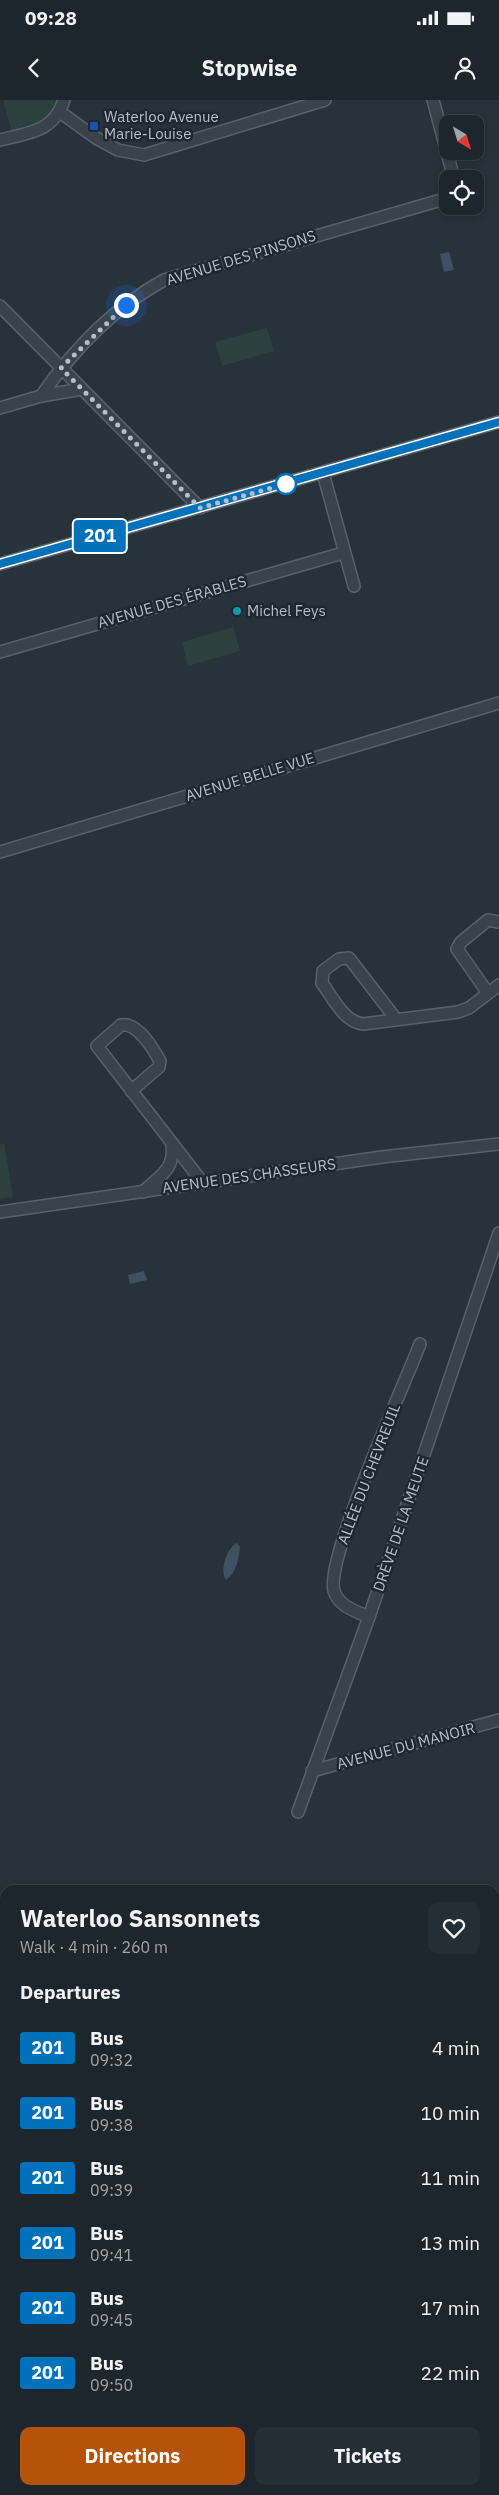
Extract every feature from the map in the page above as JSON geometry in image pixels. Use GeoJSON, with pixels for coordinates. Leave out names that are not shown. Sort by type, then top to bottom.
{"type":"FeatureCollection","features":[{"type":"Feature","properties":{"kind":"street"},"geometry":{"type":"LineString","coordinates":[[0,140],[41,131],[60,112],[64,100]]}},
{"type":"Feature","properties":{"kind":"street"},"geometry":{"type":"LineString","coordinates":[[60,112],[96,138],[118,150],[144,155],[325,100]]}},
{"type":"Feature","properties":{"kind":"street"},"geometry":{"type":"LineString","coordinates":[[433,100],[452,170]]}},
{"type":"Feature","properties":{"kind":"street","name":"AVENUE DES PINSONS"},"geometry":{"type":"LineString","coordinates":[[41,396],[61,368],[139,294],[164,280],[439,201]]}},
{"type":"Feature","properties":{"kind":"street"},"geometry":{"type":"LineString","coordinates":[[0,306],[200,508]]}},
{"type":"Feature","properties":{"kind":"street"},"geometry":{"type":"LineString","coordinates":[[0,408],[41,396],[82,389]]}},
{"type":"Feature","properties":{"kind":"street"},"geometry":{"type":"LineString","coordinates":[[0,564],[499,422]]}},
{"type":"Feature","properties":{"kind":"street"},"geometry":{"type":"LineString","coordinates":[[323,473],[343,553],[354,586]]}},
{"type":"Feature","properties":{"kind":"street","name":"AVENUE DES ÉRABLES"},"geometry":{"type":"LineString","coordinates":[[0,652],[343,553]]}},
{"type":"Feature","properties":{"kind":"street","name":"AVENUE BELLE VUE"},"geometry":{"type":"LineString","coordinates":[[0,852],[499,703]]}},
{"type":"Feature","properties":{"kind":"street"},"geometry":{"type":"LineString","coordinates":[[488,994],[457,950],[461,942],[488,920],[499,922]]}},
{"type":"Feature","properties":{"kind":"street"},"geometry":{"type":"LineString","coordinates":[[396,1019],[349,958],[339,959],[323,971],[322,983],[345,1014],[356,1023],[396,1019],[458,1012],[469,1008],[499,985]]}},
{"type":"Feature","properties":{"kind":"street"},"geometry":{"type":"LineString","coordinates":[[131,1091],[159,1067],[160,1060],[134,1026],[126,1024],[121,1025],[96,1046],[172,1145],[203,1183]]}},
{"type":"Feature","properties":{"kind":"street","name":"AVENUE DES CHASSEURS"},"geometry":{"type":"LineString","coordinates":[[0,1212],[382,1157],[499,1144]]}},
{"type":"Feature","properties":{"kind":"street"},"geometry":{"type":"LineString","coordinates":[[143,1192],[170,1167],[174,1157],[172,1145]]}},
{"type":"Feature","properties":{"kind":"street","name":"DRÈVE DE LA MEUTE"},"geometry":{"type":"LineString","coordinates":[[298,1812],[369,1617],[499,1233]]}},
{"type":"Feature","properties":{"kind":"street","name":"ALLÉE DU CHEVREUIL"},"geometry":{"type":"LineString","coordinates":[[369,1617],[342,1605],[334,1592],[333,1582],[343,1536],[420,1344]]}},
{"type":"Feature","properties":{"kind":"street","name":"AVENUE DU MANOIR"},"geometry":{"type":"LineString","coordinates":[[312,1771],[499,1720]]}},
{"type":"Feature","properties":{"kind":"green space"},"geometry":{"type":"Polygon","coordinates":[[[3,100],[59,100],[56,108],[46,119],[34,126],[12,132],[3,100]]]}},
{"type":"Feature","properties":{"kind":"green space"},"geometry":{"type":"Polygon","coordinates":[[[267,328],[274,351],[222,366],[215,342],[267,328]]]}},
{"type":"Feature","properties":{"kind":"green space"},"geometry":{"type":"Polygon","coordinates":[[[233,627],[240,651],[188,666],[182,642],[233,627]]]}},
{"type":"Feature","properties":{"kind":"green space"},"geometry":{"type":"Polygon","coordinates":[[[4,1143],[13,1197],[0,1199],[0,1144],[4,1143]]]}},
{"type":"Feature","properties":{"kind":"water"},"geometry":{"type":"Polygon","coordinates":[[[449,252],[454,270],[444,272],[440,254],[449,252]]]}},
{"type":"Feature","properties":{"kind":"water"},"geometry":{"type":"Polygon","coordinates":[[[144,1271],[147,1280],[130,1284],[128,1275],[144,1271]]]}},
{"type":"Feature","properties":{"kind":"water"},"geometry":{"type":"Polygon","coordinates":[[[237,1543],[240,1547],[238,1561],[235,1570],[226,1580],[223,1571],[225,1560],[230,1549],[237,1543]]]}},
{"type":"Feature","properties":{"kind":"bus line","name":"201"},"geometry":{"type":"LineString","coordinates":[[0,564],[499,422]]}},
{"type":"Feature","properties":{"kind":"place","name":"Waterloo Avenue Marie-Louise"},"geometry":{"type":"Point","coordinates":[94,126]}},
{"type":"Feature","properties":{"kind":"place","name":"Michel Feys"},"geometry":{"type":"Point","coordinates":[237,611]}},
{"type":"Feature","properties":{"kind":"route"},"geometry":{"type":"LineString","coordinates":[[126,305],[61,368],[200,508],[286,484]]}}]}
